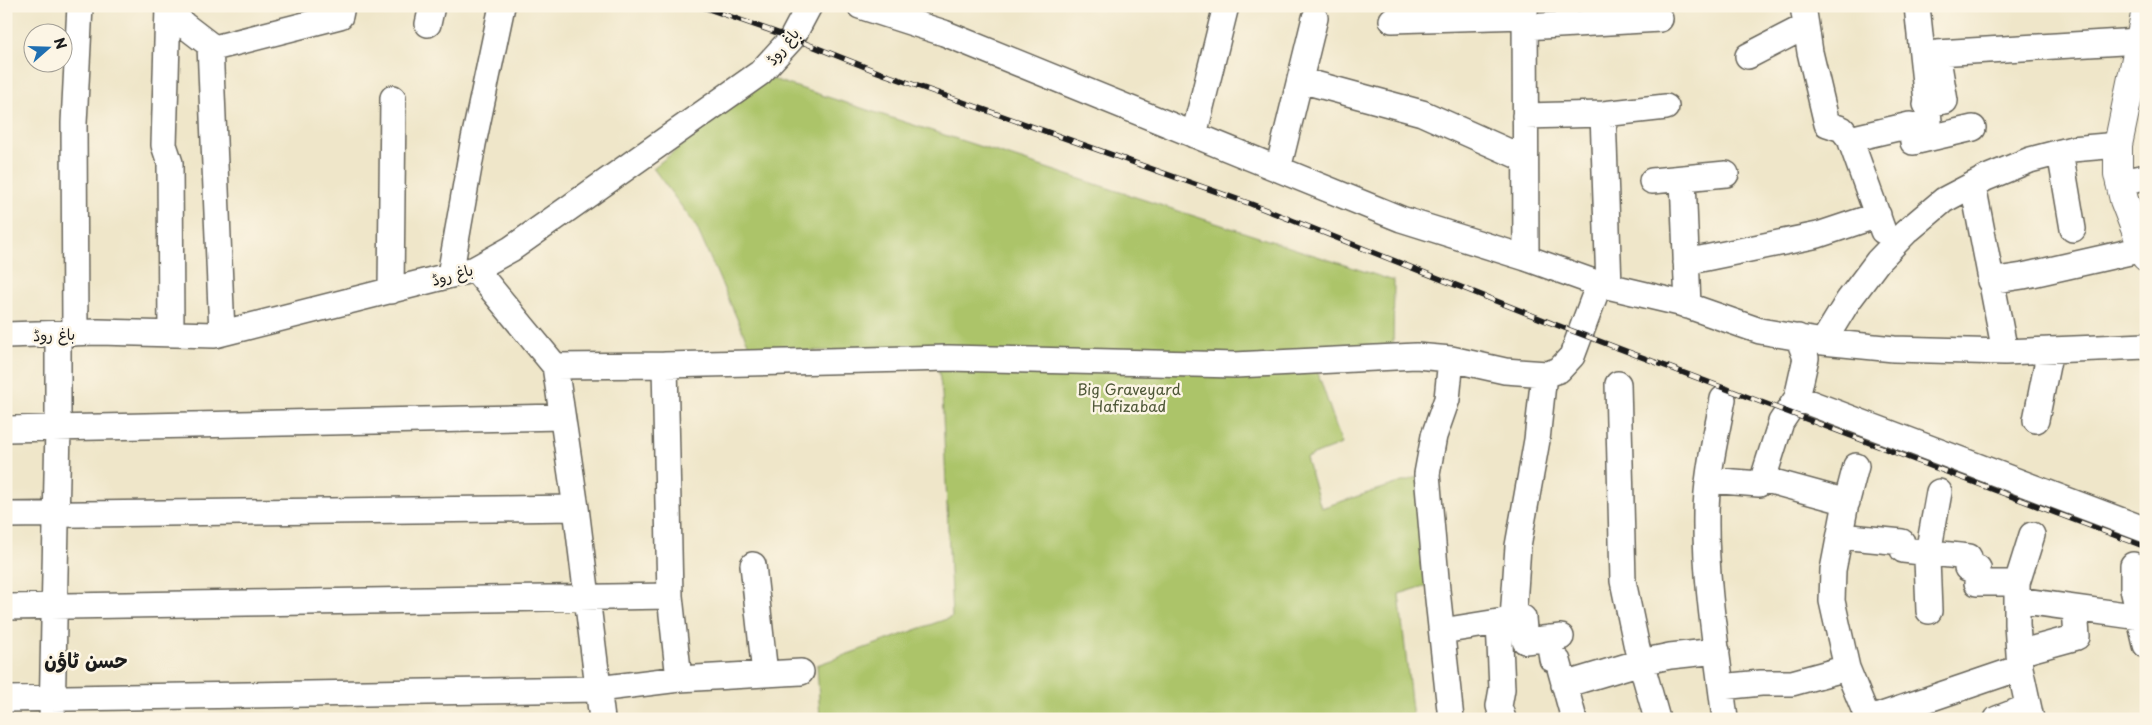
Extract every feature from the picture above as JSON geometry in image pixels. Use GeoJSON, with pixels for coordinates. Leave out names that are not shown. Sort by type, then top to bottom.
{"type":"FeatureCollection","features":[{"type":"Feature","properties":{"kind":"main road"},"geometry":{"type":"LineString","coordinates":[[2144,253],[2119,182],[2118,145],[2140,54],[2146,10]]}},
{"type":"Feature","properties":{"kind":"street"},"geometry":{"type":"LineString","coordinates":[[52,708],[58,428],[67,334],[80,6]]}},
{"type":"Feature","properties":{"kind":"street"},"geometry":{"type":"LineString","coordinates":[[168,6],[184,25],[214,48],[340,16],[342,6]]}},
{"type":"Feature","properties":{"kind":"street"},"geometry":{"type":"LineString","coordinates":[[168,6],[164,144],[170,162],[171,334]]}},
{"type":"Feature","properties":{"kind":"street"},"geometry":{"type":"LineString","coordinates":[[450,275],[502,6]]}},
{"type":"Feature","properties":{"kind":"street","name":"باغ روڈ"},"geometry":{"type":"LineString","coordinates":[[6,336],[222,334],[474,269],[511,249],[760,73],[792,38],[808,6]]}},
{"type":"Feature","properties":{"kind":"street"},"geometry":{"type":"LineString","coordinates":[[860,6],[944,33],[1402,219],[1604,285],[1688,306],[1760,331],[1823,342],[1894,349],[2005,352],[2146,346]]}},
{"type":"Feature","properties":{"kind":"street"},"geometry":{"type":"LineString","coordinates":[[1194,135],[1226,6]]}},
{"type":"Feature","properties":{"kind":"street"},"geometry":{"type":"LineString","coordinates":[[1917,6],[1926,104],[1931,136]]}},
{"type":"Feature","properties":{"kind":"street"},"geometry":{"type":"LineString","coordinates":[[1392,20],[1525,16],[1660,19]]}},
{"type":"Feature","properties":{"kind":"street"},"geometry":{"type":"LineString","coordinates":[[1525,16],[1526,258]]}},
{"type":"Feature","properties":{"kind":"street"},"geometry":{"type":"LineString","coordinates":[[1748,56],[1804,16],[1810,52],[1827,124],[1842,129],[1850,139],[1878,215],[1888,250]]}},
{"type":"Feature","properties":{"kind":"street"},"geometry":{"type":"LineString","coordinates":[[1278,169],[1315,18]]}},
{"type":"Feature","properties":{"kind":"street"},"geometry":{"type":"LineString","coordinates":[[210,44],[222,334]]}},
{"type":"Feature","properties":{"kind":"street"},"geometry":{"type":"LineString","coordinates":[[1926,104],[1945,101],[1937,53],[2140,54]]}},
{"type":"Feature","properties":{"kind":"street"},"geometry":{"type":"LineString","coordinates":[[1300,80],[1422,113],[1525,159]]}},
{"type":"Feature","properties":{"kind":"street"},"geometry":{"type":"LineString","coordinates":[[391,291],[393,98]]}},
{"type":"Feature","properties":{"kind":"street"},"geometry":{"type":"LineString","coordinates":[[1525,116],[1603,114],[1666,107]]}},
{"type":"Feature","properties":{"kind":"street"},"geometry":{"type":"LineString","coordinates":[[555,366],[948,358],[1235,364],[1416,356],[1450,359],[1505,371],[1544,374],[1559,370],[1572,356],[1604,285],[1603,114]]}},
{"type":"Feature","properties":{"kind":"street"},"geometry":{"type":"LineString","coordinates":[[1850,139],[1910,126],[1913,142],[1931,136],[1973,128]]}},
{"type":"Feature","properties":{"kind":"street"},"geometry":{"type":"LineString","coordinates":[[1823,342],[1848,301],[1888,250],[1944,200],[1972,185],[2030,160],[2072,149],[2118,145]]}},
{"type":"Feature","properties":{"kind":"street"},"geometry":{"type":"LineString","coordinates":[[2060,152],[2073,229]]}},
{"type":"Feature","properties":{"kind":"street"},"geometry":{"type":"LineString","coordinates":[[1652,181],[1726,174]]}},
{"type":"Feature","properties":{"kind":"street"},"geometry":{"type":"LineString","coordinates":[[2119,182],[2146,177]]}},
{"type":"Feature","properties":{"kind":"street"},"geometry":{"type":"LineString","coordinates":[[1683,179],[1688,306]]}},
{"type":"Feature","properties":{"kind":"street"},"geometry":{"type":"LineString","coordinates":[[1972,185],[2005,352]]}},
{"type":"Feature","properties":{"kind":"street"},"geometry":{"type":"LineString","coordinates":[[1686,262],[1818,235],[1878,215]]}},
{"type":"Feature","properties":{"kind":"street"},"geometry":{"type":"LineString","coordinates":[[1990,281],[2144,253]]}},
{"type":"Feature","properties":{"kind":"street"},"geometry":{"type":"LineString","coordinates":[[474,269],[555,366],[576,508],[602,719]]}},
{"type":"Feature","properties":{"kind":"street"},"geometry":{"type":"LineString","coordinates":[[1709,480],[1759,484],[1763,479],[1781,422],[1797,398],[1806,358],[1798,337]]}},
{"type":"Feature","properties":{"kind":"street"},"geometry":{"type":"LineString","coordinates":[[2036,420],[2050,350]]}},
{"type":"Feature","properties":{"kind":"street"},"geometry":{"type":"LineString","coordinates":[[1450,359],[1447,398],[1434,436],[1427,474],[1451,719]]}},
{"type":"Feature","properties":{"kind":"street"},"geometry":{"type":"LineString","coordinates":[[665,365],[670,596],[679,679]]}},
{"type":"Feature","properties":{"kind":"street"},"geometry":{"type":"LineString","coordinates":[[1503,719],[1499,706],[1502,688],[1506,620],[1537,440],[1544,374]]}},
{"type":"Feature","properties":{"kind":"street"},"geometry":{"type":"LineString","coordinates":[[1618,384],[1623,581],[1641,662],[1657,719]]}},
{"type":"Feature","properties":{"kind":"street"},"geometry":{"type":"LineString","coordinates":[[1723,398],[1709,480],[1706,514],[1712,609],[1725,719]]}},
{"type":"Feature","properties":{"kind":"street"},"geometry":{"type":"LineString","coordinates":[[1797,398],[2144,524]]}},
{"type":"Feature","properties":{"kind":"street"},"geometry":{"type":"LineString","coordinates":[[6,429],[562,417]]}},
{"type":"Feature","properties":{"kind":"street"},"geometry":{"type":"LineString","coordinates":[[1856,466],[1833,570],[1832,601],[1848,668],[1877,717],[2077,637],[2076,608]]}},
{"type":"Feature","properties":{"kind":"street"},"geometry":{"type":"LineString","coordinates":[[1763,479],[1847,502]]}},
{"type":"Feature","properties":{"kind":"street"},"geometry":{"type":"LineString","coordinates":[[1929,611],[1928,552],[1939,492]]}},
{"type":"Feature","properties":{"kind":"street"},"geometry":{"type":"LineString","coordinates":[[6,514],[576,508]]}},
{"type":"Feature","properties":{"kind":"street"},"geometry":{"type":"LineString","coordinates":[[1997,719],[2029,713],[2019,661],[2017,592],[2032,534]]}},
{"type":"Feature","properties":{"kind":"street"},"geometry":{"type":"LineString","coordinates":[[1840,536],[1902,542],[1903,550],[1969,557],[1967,568],[1978,568],[1977,583],[2076,608],[2140,616]]}},
{"type":"Feature","properties":{"kind":"street"},"geometry":{"type":"LineString","coordinates":[[753,565],[765,674]]}},
{"type":"Feature","properties":{"kind":"street"},"geometry":{"type":"LineString","coordinates":[[2133,565],[2133,589],[2146,645]]}},
{"type":"Feature","properties":{"kind":"street"},"geometry":{"type":"LineString","coordinates":[[6,607],[587,599],[670,596]]}},
{"type":"Feature","properties":{"kind":"street"},"geometry":{"type":"LineString","coordinates":[[1442,631],[1523,618],[1525,641],[1555,638],[1552,659],[1558,661],[1574,719]]}},
{"type":"Feature","properties":{"kind":"street"},"geometry":{"type":"LineString","coordinates":[[1564,685],[1641,662],[1670,656],[1717,651]]}},
{"type":"Feature","properties":{"kind":"street"},"geometry":{"type":"LineString","coordinates":[[1721,687],[1761,683],[1792,683],[1848,668]]}},
{"type":"Feature","properties":{"kind":"street"},"geometry":{"type":"LineString","coordinates":[[6,699],[52,708],[598,689],[679,679],[802,672]]}},
{"type":"Feature","properties":{"kind":"green space","name":"Big Graveyard Hafizabad"},"geometry":{"type":"Polygon","coordinates":[[[769,78],[1394,281],[1393,347],[1311,352],[1342,444],[1306,458],[1321,508],[1418,477],[1428,585],[1399,594],[1413,719],[820,719],[817,665],[952,617],[942,394],[936,352],[751,350],[696,226],[653,168],[769,78]]]}},
{"type":"Feature","properties":{"kind":"railway"},"geometry":{"type":"LineString","coordinates":[[700,6],[792,38],[878,72],[1251,204],[1554,324],[2146,547]]}},
{"type":"Feature","properties":{"kind":"district","name":"حسن ٹاؤن"},"geometry":{"type":"Point","coordinates":[86,660]}}]}
